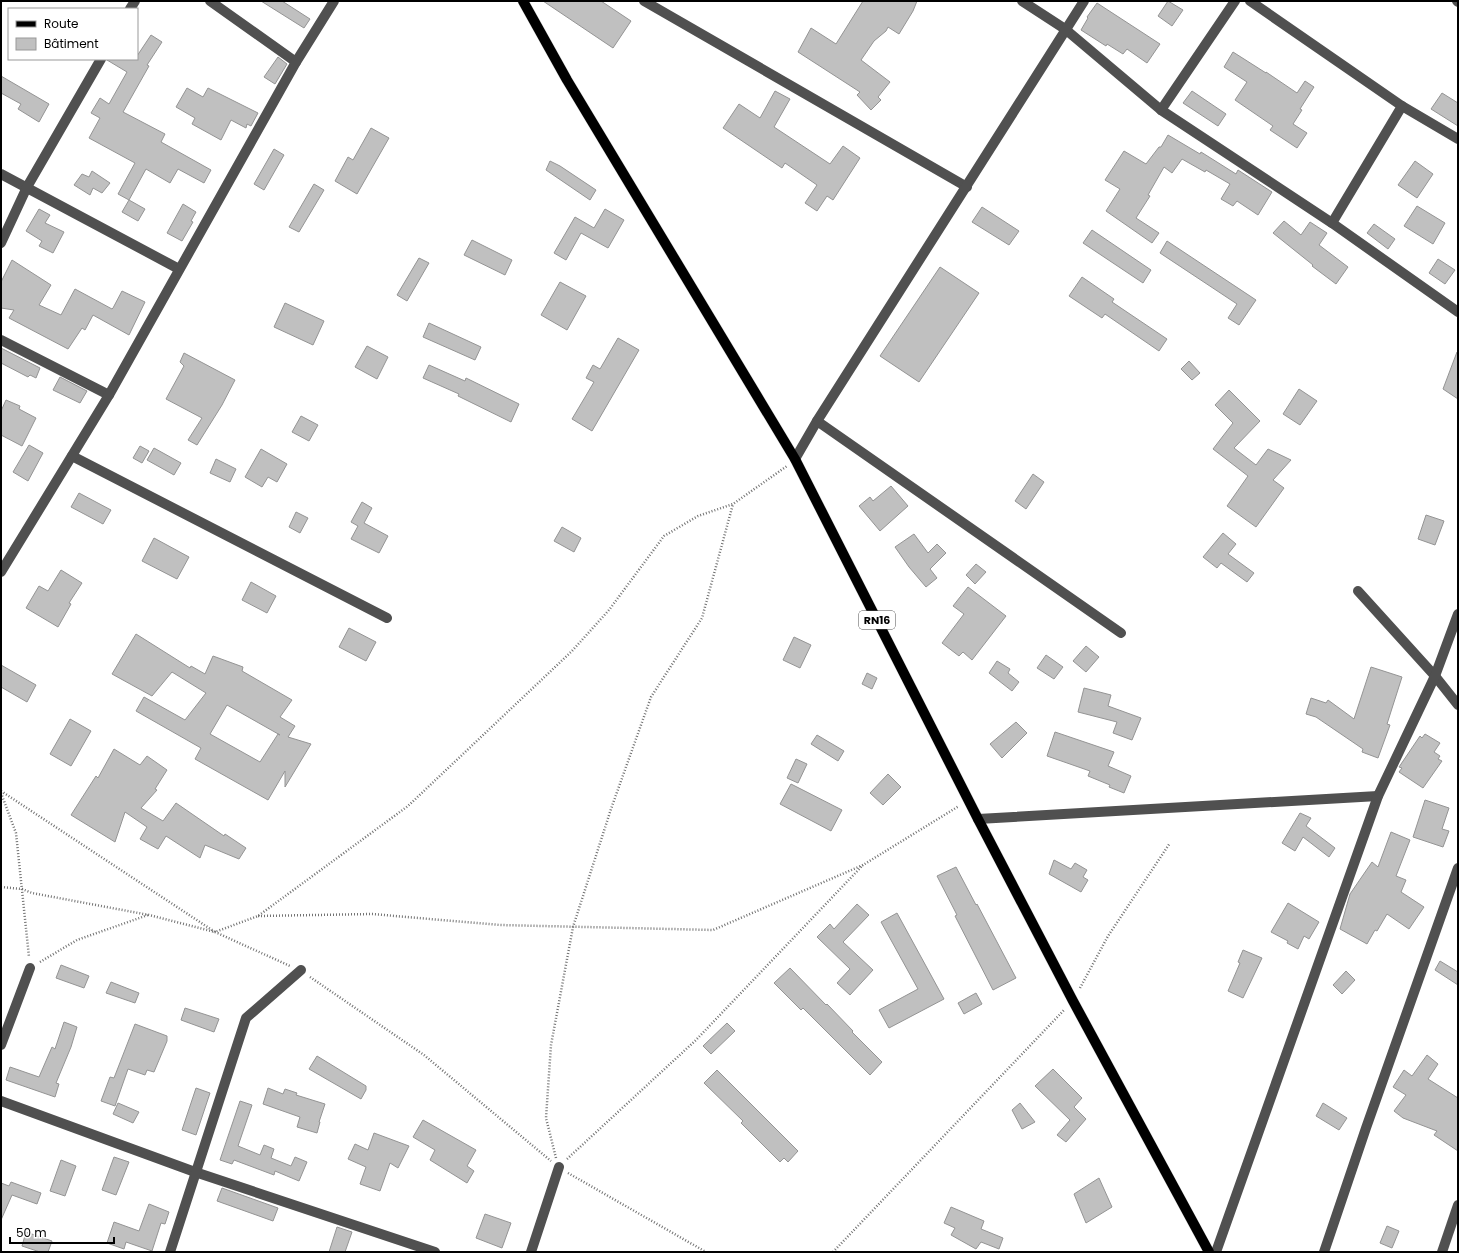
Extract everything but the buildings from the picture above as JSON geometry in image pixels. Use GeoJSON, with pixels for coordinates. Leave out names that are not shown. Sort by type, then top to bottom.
{"type":"FeatureCollection","features":[{"type":"Feature","properties":{"kind":"main road","name":"RN16"},"geometry":{"type":"LineString","coordinates":[[523,1],[567,80],[795,459],[1073,1001],[1209,1252]]}},
{"type":"Feature","properties":{"kind":"street"},"geometry":{"type":"LineString","coordinates":[[210,1],[296,62]]}},
{"type":"Feature","properties":{"kind":"street"},"geometry":{"type":"LineString","coordinates":[[3,565],[109,395],[296,62],[334,1]]}},
{"type":"Feature","properties":{"kind":"street"},"geometry":{"type":"LineString","coordinates":[[644,1],[967,187]]}},
{"type":"Feature","properties":{"kind":"street"},"geometry":{"type":"LineString","coordinates":[[1022,1],[1065,29],[1161,110],[1332,223],[1458,312]]}},
{"type":"Feature","properties":{"kind":"street"},"geometry":{"type":"LineString","coordinates":[[795,459],[817,421],[1084,1]]}},
{"type":"Feature","properties":{"kind":"street"},"geometry":{"type":"LineString","coordinates":[[1161,110],[1235,1]]}},
{"type":"Feature","properties":{"kind":"street"},"geometry":{"type":"LineString","coordinates":[[1250,1],[1402,106],[1458,139]]}},
{"type":"Feature","properties":{"kind":"street"},"geometry":{"type":"LineString","coordinates":[[1,243],[27,187],[100,60]]}},
{"type":"Feature","properties":{"kind":"street"},"geometry":{"type":"LineString","coordinates":[[1332,223],[1402,106]]}},
{"type":"Feature","properties":{"kind":"street"},"geometry":{"type":"LineString","coordinates":[[1,174],[179,269]]}},
{"type":"Feature","properties":{"kind":"street"},"geometry":{"type":"LineString","coordinates":[[1,340],[109,395]]}},
{"type":"Feature","properties":{"kind":"street"},"geometry":{"type":"LineString","coordinates":[[817,421],[1121,633]]}},
{"type":"Feature","properties":{"kind":"street"},"geometry":{"type":"LineString","coordinates":[[72,456],[387,618]]}},
{"type":"Feature","properties":{"kind":"street"},"geometry":{"type":"LineString","coordinates":[[1358,591],[1435,676],[1458,705]]}},
{"type":"Feature","properties":{"kind":"street"},"geometry":{"type":"LineString","coordinates":[[1216,1252],[1378,796],[1435,676],[1458,614]]}},
{"type":"Feature","properties":{"kind":"street"},"geometry":{"type":"LineString","coordinates":[[978,818],[1378,796]]}},
{"type":"Feature","properties":{"kind":"street"},"geometry":{"type":"LineString","coordinates":[[1324,1252],[1458,868]]}},
{"type":"Feature","properties":{"kind":"street"},"geometry":{"type":"LineString","coordinates":[[1,1045],[30,968]]}},
{"type":"Feature","properties":{"kind":"street"},"geometry":{"type":"LineString","coordinates":[[170,1252],[246,1018],[301,970]]}},
{"type":"Feature","properties":{"kind":"street"},"geometry":{"type":"LineString","coordinates":[[1,1101],[196,1172],[435,1252]]}},
{"type":"Feature","properties":{"kind":"street"},"geometry":{"type":"LineString","coordinates":[[531,1252],[559,1167]]}},
{"type":"Feature","properties":{"kind":"street"},"geometry":{"type":"LineString","coordinates":[[1442,1252],[1458,1205]]}},
{"type":"Feature","properties":{"kind":"path"},"geometry":{"type":"LineString","coordinates":[[1,887],[149,915],[215,932],[258,916],[414,800],[572,651],[609,610],[664,536],[698,516],[733,504],[795,459]]}},
{"type":"Feature","properties":{"kind":"path"},"geometry":{"type":"LineString","coordinates":[[559,1167],[546,1118],[551,1045],[573,927],[611,809],[651,697],[702,618],[733,504]]}},
{"type":"Feature","properties":{"kind":"path"},"geometry":{"type":"LineString","coordinates":[[1,792],[16,833],[30,968],[77,940],[149,915]]}},
{"type":"Feature","properties":{"kind":"path"},"geometry":{"type":"LineString","coordinates":[[1,792],[215,932],[301,970],[424,1055],[559,1167],[706,1252]]}},
{"type":"Feature","properties":{"kind":"path"},"geometry":{"type":"LineString","coordinates":[[258,916],[372,914],[500,925],[713,930],[863,865],[969,800]]}},
{"type":"Feature","properties":{"kind":"path"},"geometry":{"type":"LineString","coordinates":[[833,1252],[1073,1001],[1108,936],[1170,843]]}},
{"type":"Feature","properties":{"kind":"path"},"geometry":{"type":"LineString","coordinates":[[559,1167],[696,1040],[863,865]]}}]}
